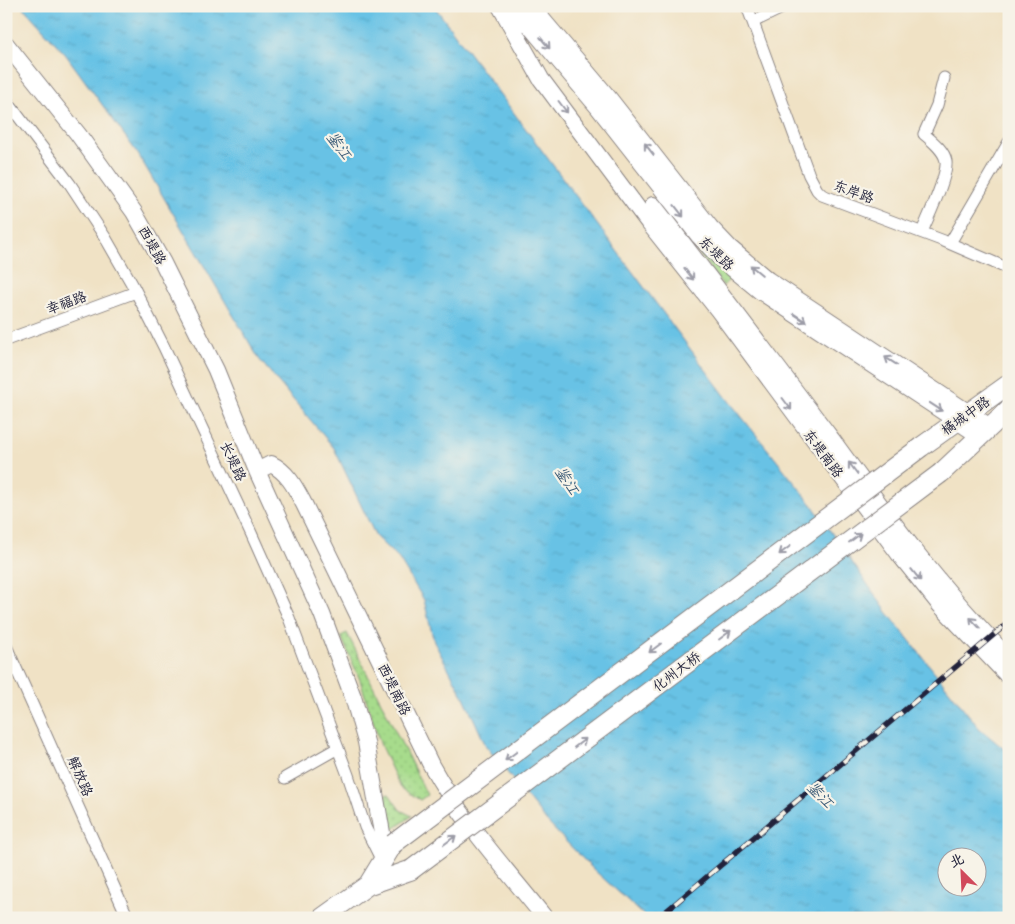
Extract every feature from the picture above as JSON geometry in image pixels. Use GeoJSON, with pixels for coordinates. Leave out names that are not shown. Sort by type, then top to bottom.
{"type":"FeatureCollection","features":[{"type":"Feature","properties":{"kind":"main road","name":"东堤南路"},"geometry":{"type":"LineString","coordinates":[[500,6],[541,79],[648,222],[718,310],[899,554],[940,605],[1009,677]]}},
{"type":"Feature","properties":{"kind":"main road","name":"东堤路"},"geometry":{"type":"LineString","coordinates":[[513,6],[591,99],[730,248],[768,280],[963,417]]}},
{"type":"Feature","properties":{"kind":"main road","name":"东堤路"},"geometry":{"type":"LineString","coordinates":[[531,6],[608,97],[699,236],[721,259],[768,297],[985,431]]}},
{"type":"Feature","properties":{"kind":"main road","name":"西堤路"},"geometry":{"type":"LineString","coordinates":[[6,44],[78,134],[134,212],[163,263],[216,370],[258,471],[322,614],[353,697],[366,742],[382,834],[382,862]]}},
{"type":"Feature","properties":{"kind":"main road"},"geometry":{"type":"LineString","coordinates":[[648,222],[662,177]]}},
{"type":"Feature","properties":{"kind":"main road","name":"东堤南路"},"geometry":{"type":"LineString","coordinates":[[653,205],[726,297],[950,596],[1009,658]]}},
{"type":"Feature","properties":{"kind":"main road"},"geometry":{"type":"LineString","coordinates":[[726,297],[736,286],[747,280]]}},
{"type":"Feature","properties":{"kind":"main road","name":"橘城中路"},"geometry":{"type":"LineString","coordinates":[[382,862],[394,844],[921,446],[1009,384]]}},
{"type":"Feature","properties":{"kind":"main road","name":"橘城中路"},"geometry":{"type":"LineString","coordinates":[[941,473],[1009,408]]}},
{"type":"Feature","properties":{"kind":"main road","name":"西堤南路"},"geometry":{"type":"LineString","coordinates":[[258,471],[271,464],[282,470],[291,481],[446,791],[477,834],[545,918]]}},
{"type":"Feature","properties":{"kind":"main road","name":"化州大桥"},"geometry":{"type":"LineString","coordinates":[[368,885],[411,870],[941,473]]}},
{"type":"Feature","properties":{"kind":"main road"},"geometry":{"type":"LineString","coordinates":[[322,918],[368,885],[382,862]]}},
{"type":"Feature","properties":{"kind":"street","name":"东岸路"},"geometry":{"type":"LineString","coordinates":[[747,6],[809,175],[818,192],[950,243],[1009,269]]}},
{"type":"Feature","properties":{"kind":"street"},"geometry":{"type":"LineString","coordinates":[[753,22],[786,6]]}},
{"type":"Feature","properties":{"kind":"street"},"geometry":{"type":"LineString","coordinates":[[922,232],[945,172],[946,160],[939,148],[924,134],[937,105],[944,78]]}},
{"type":"Feature","properties":{"kind":"street","name":"长堤路"},"geometry":{"type":"LineString","coordinates":[[6,100],[70,184],[104,237],[136,292],[164,348],[289,618],[366,827],[382,862]]}},
{"type":"Feature","properties":{"kind":"street"},"geometry":{"type":"LineString","coordinates":[[950,243],[1009,142]]}},
{"type":"Feature","properties":{"kind":"street","name":"幸福路"},"geometry":{"type":"LineString","coordinates":[[6,340],[136,292]]}},
{"type":"Feature","properties":{"kind":"street","name":"解放路"},"geometry":{"type":"LineString","coordinates":[[6,646],[128,918]]}},
{"type":"Feature","properties":{"kind":"street"},"geometry":{"type":"LineString","coordinates":[[285,778],[338,748]]}},
{"type":"Feature","properties":{"kind":"green space"},"geometry":{"type":"Polygon","coordinates":[[[678,221],[733,276],[723,286],[676,223],[678,221]]]}},
{"type":"Feature","properties":{"kind":"green space"},"geometry":{"type":"Polygon","coordinates":[[[347,633],[427,795],[420,800],[401,788],[381,746],[360,680],[341,636],[347,633]]]}},
{"type":"Feature","properties":{"kind":"green space"},"geometry":{"type":"Polygon","coordinates":[[[389,794],[400,810],[412,816],[392,830],[385,795],[389,794]]]}},
{"type":"Feature","properties":{"kind":"water","name":"鉴江"},"geometry":{"type":"Polygon","coordinates":[[[22,6],[434,6],[729,401],[810,502],[887,612],[979,728],[1009,753],[1009,918],[647,918],[593,869],[547,822],[486,746],[464,697],[434,642],[424,600],[399,559],[376,537],[334,448],[259,359],[138,154],[66,55],[22,6]]]}},
{"type":"Feature","properties":{"kind":"railway"},"geometry":{"type":"LineString","coordinates":[[658,918],[1009,622]]}}]}
